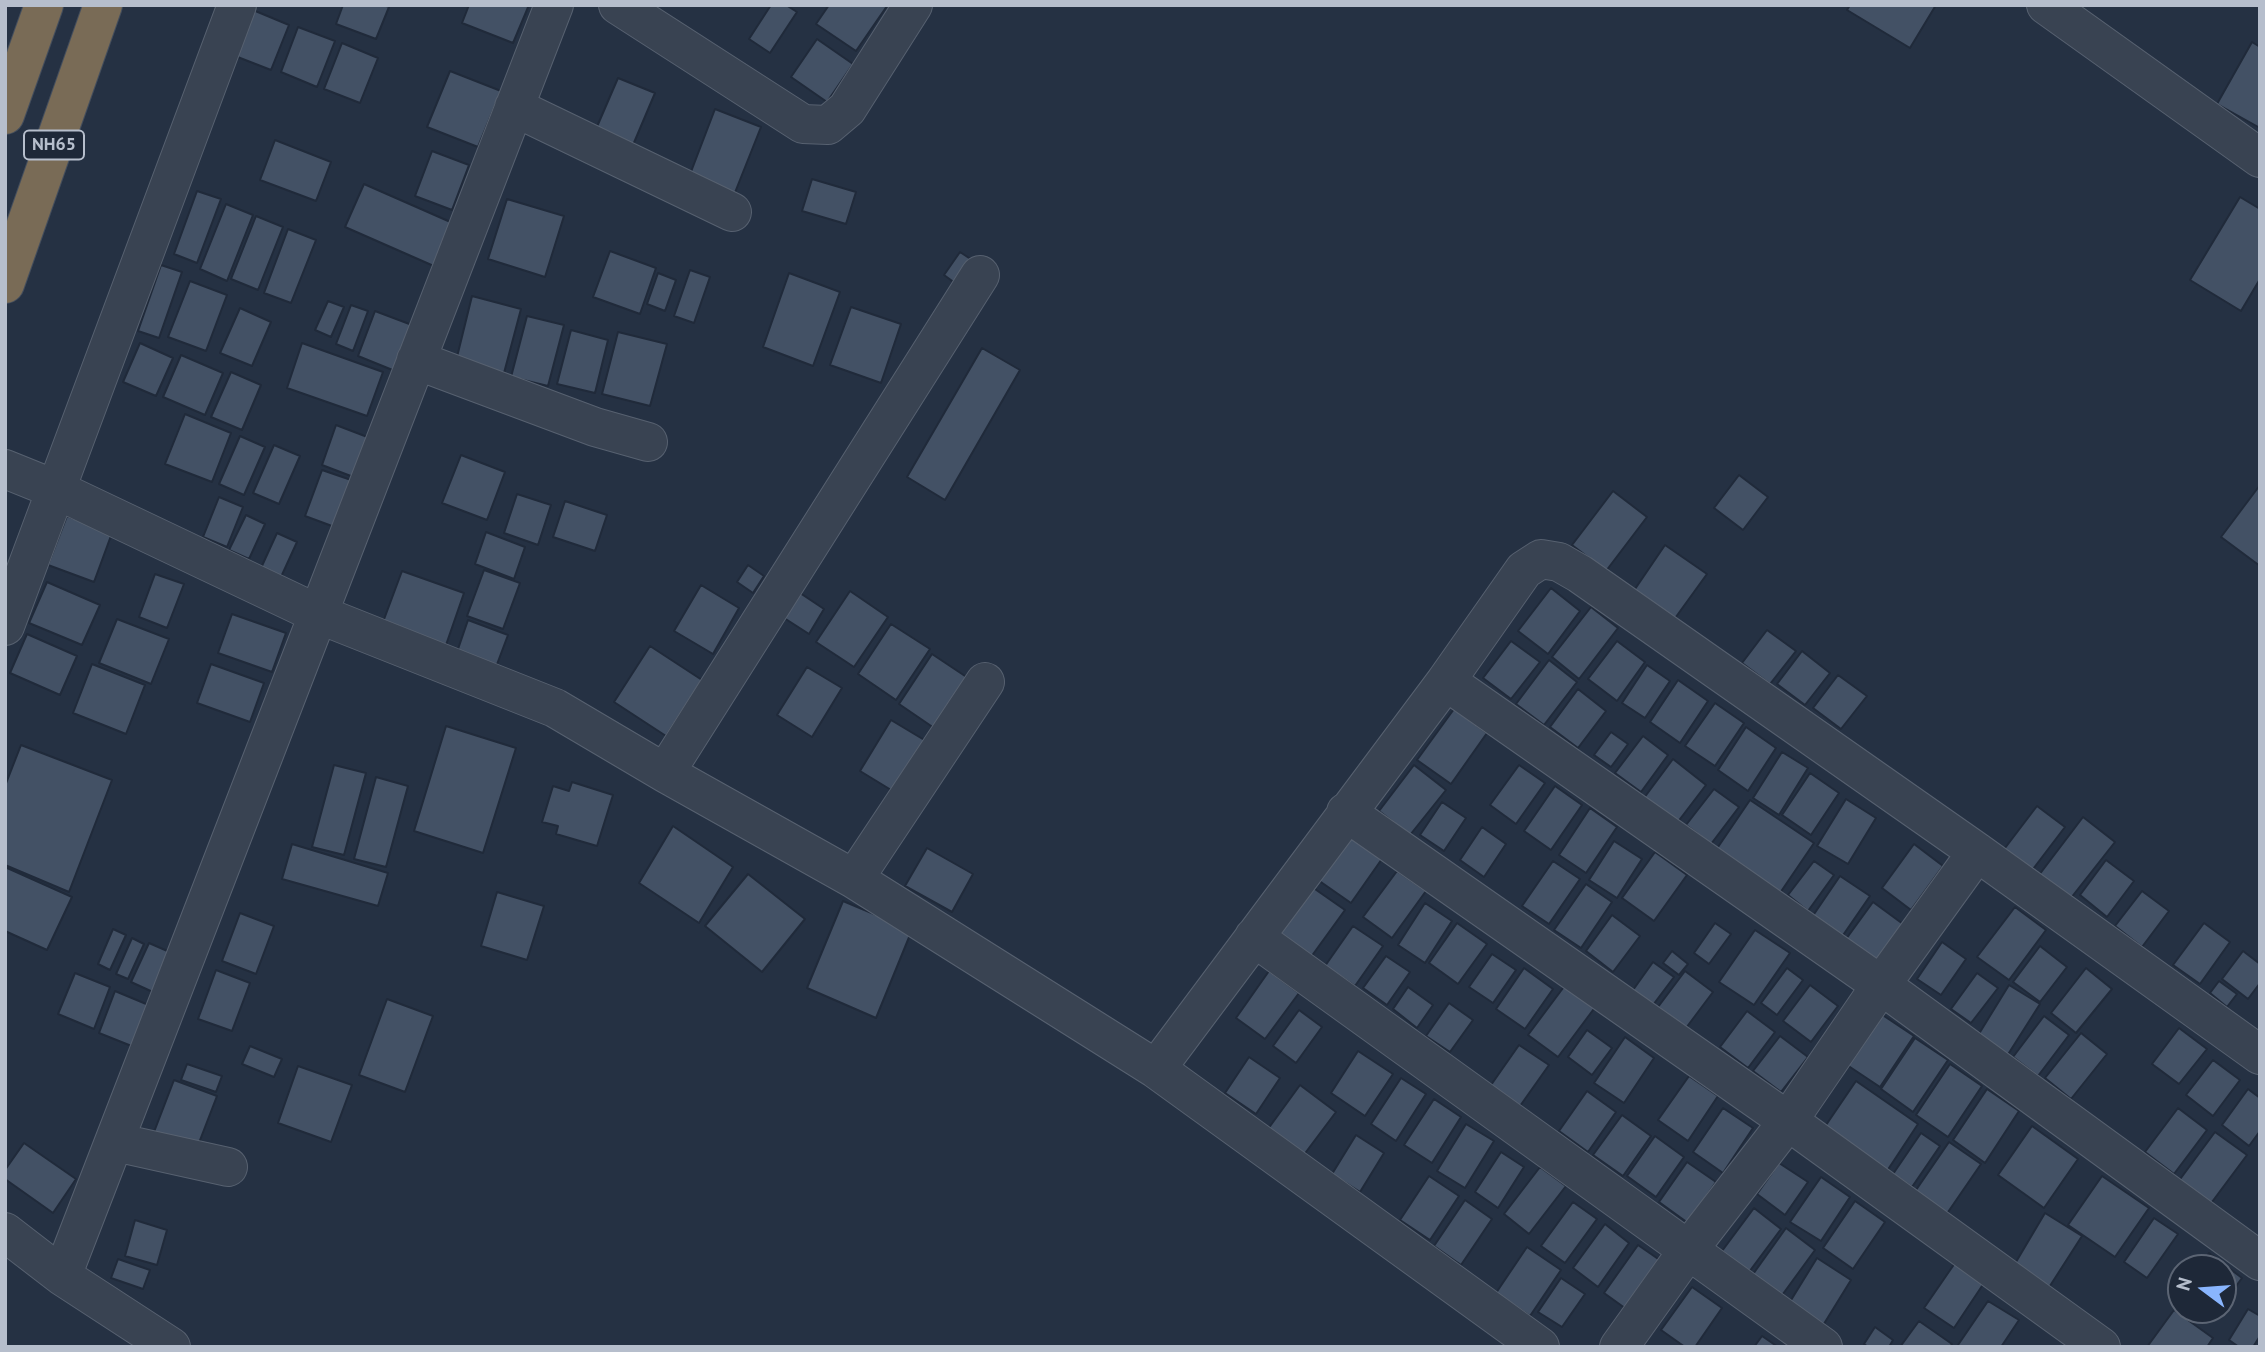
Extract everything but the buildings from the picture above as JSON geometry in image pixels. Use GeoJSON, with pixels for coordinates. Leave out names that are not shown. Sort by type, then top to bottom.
{"type":"FeatureCollection","features":[{"type":"Feature","properties":{"kind":"highway","name":"NH65"},"geometry":{"type":"LineString","coordinates":[[5,115],[44,5]]}},
{"type":"Feature","properties":{"kind":"highway","name":"NH65"},"geometry":{"type":"LineString","coordinates":[[5,284],[103,5]]}},
{"type":"Feature","properties":{"kind":"street"},"geometry":{"type":"LineString","coordinates":[[5,626],[237,5]]}},
{"type":"Feature","properties":{"kind":"street"},"geometry":{"type":"LineString","coordinates":[[62,1276],[554,5]]}},
{"type":"Feature","properties":{"kind":"street"},"geometry":{"type":"LineString","coordinates":[[618,5],[803,124],[828,125],[847,109],[913,5]]}},
{"type":"Feature","properties":{"kind":"street"},"geometry":{"type":"LineString","coordinates":[[2046,5],[2260,158]]}},
{"type":"Feature","properties":{"kind":"street"},"geometry":{"type":"LineString","coordinates":[[514,107],[732,212]]}},
{"type":"Feature","properties":{"kind":"street"},"geometry":{"type":"LineString","coordinates":[[665,773],[980,275]]}},
{"type":"Feature","properties":{"kind":"street"},"geometry":{"type":"LineString","coordinates":[[416,360],[595,427],[648,442]]}},
{"type":"Feature","properties":{"kind":"street"},"geometry":{"type":"LineString","coordinates":[[5,469],[57,490],[318,614],[555,708],[854,879],[1156,1069],[1540,1347]]}},
{"type":"Feature","properties":{"kind":"street"},"geometry":{"type":"LineString","coordinates":[[1156,1069],[1446,681],[1524,570],[1541,559],[1559,562],[1580,574],[1977,852],[2260,1055]]}},
{"type":"Feature","properties":{"kind":"street"},"geometry":{"type":"LineString","coordinates":[[1446,681],[1881,985],[2260,1261]]}},
{"type":"Feature","properties":{"kind":"street"},"geometry":{"type":"LineString","coordinates":[[854,879],[985,682]]}},
{"type":"Feature","properties":{"kind":"street"},"geometry":{"type":"LineString","coordinates":[[1346,812],[1788,1121],[2101,1347]]}},
{"type":"Feature","properties":{"kind":"street"},"geometry":{"type":"LineString","coordinates":[[1619,1347],[1689,1249],[1788,1121],[1977,852]]}},
{"type":"Feature","properties":{"kind":"street"},"geometry":{"type":"LineString","coordinates":[[1254,937],[1823,1347]]}},
{"type":"Feature","properties":{"kind":"street"},"geometry":{"type":"LineString","coordinates":[[115,1142],[228,1167]]}},
{"type":"Feature","properties":{"kind":"street"},"geometry":{"type":"LineString","coordinates":[[5,1232],[62,1276],[171,1347]]}}]}
